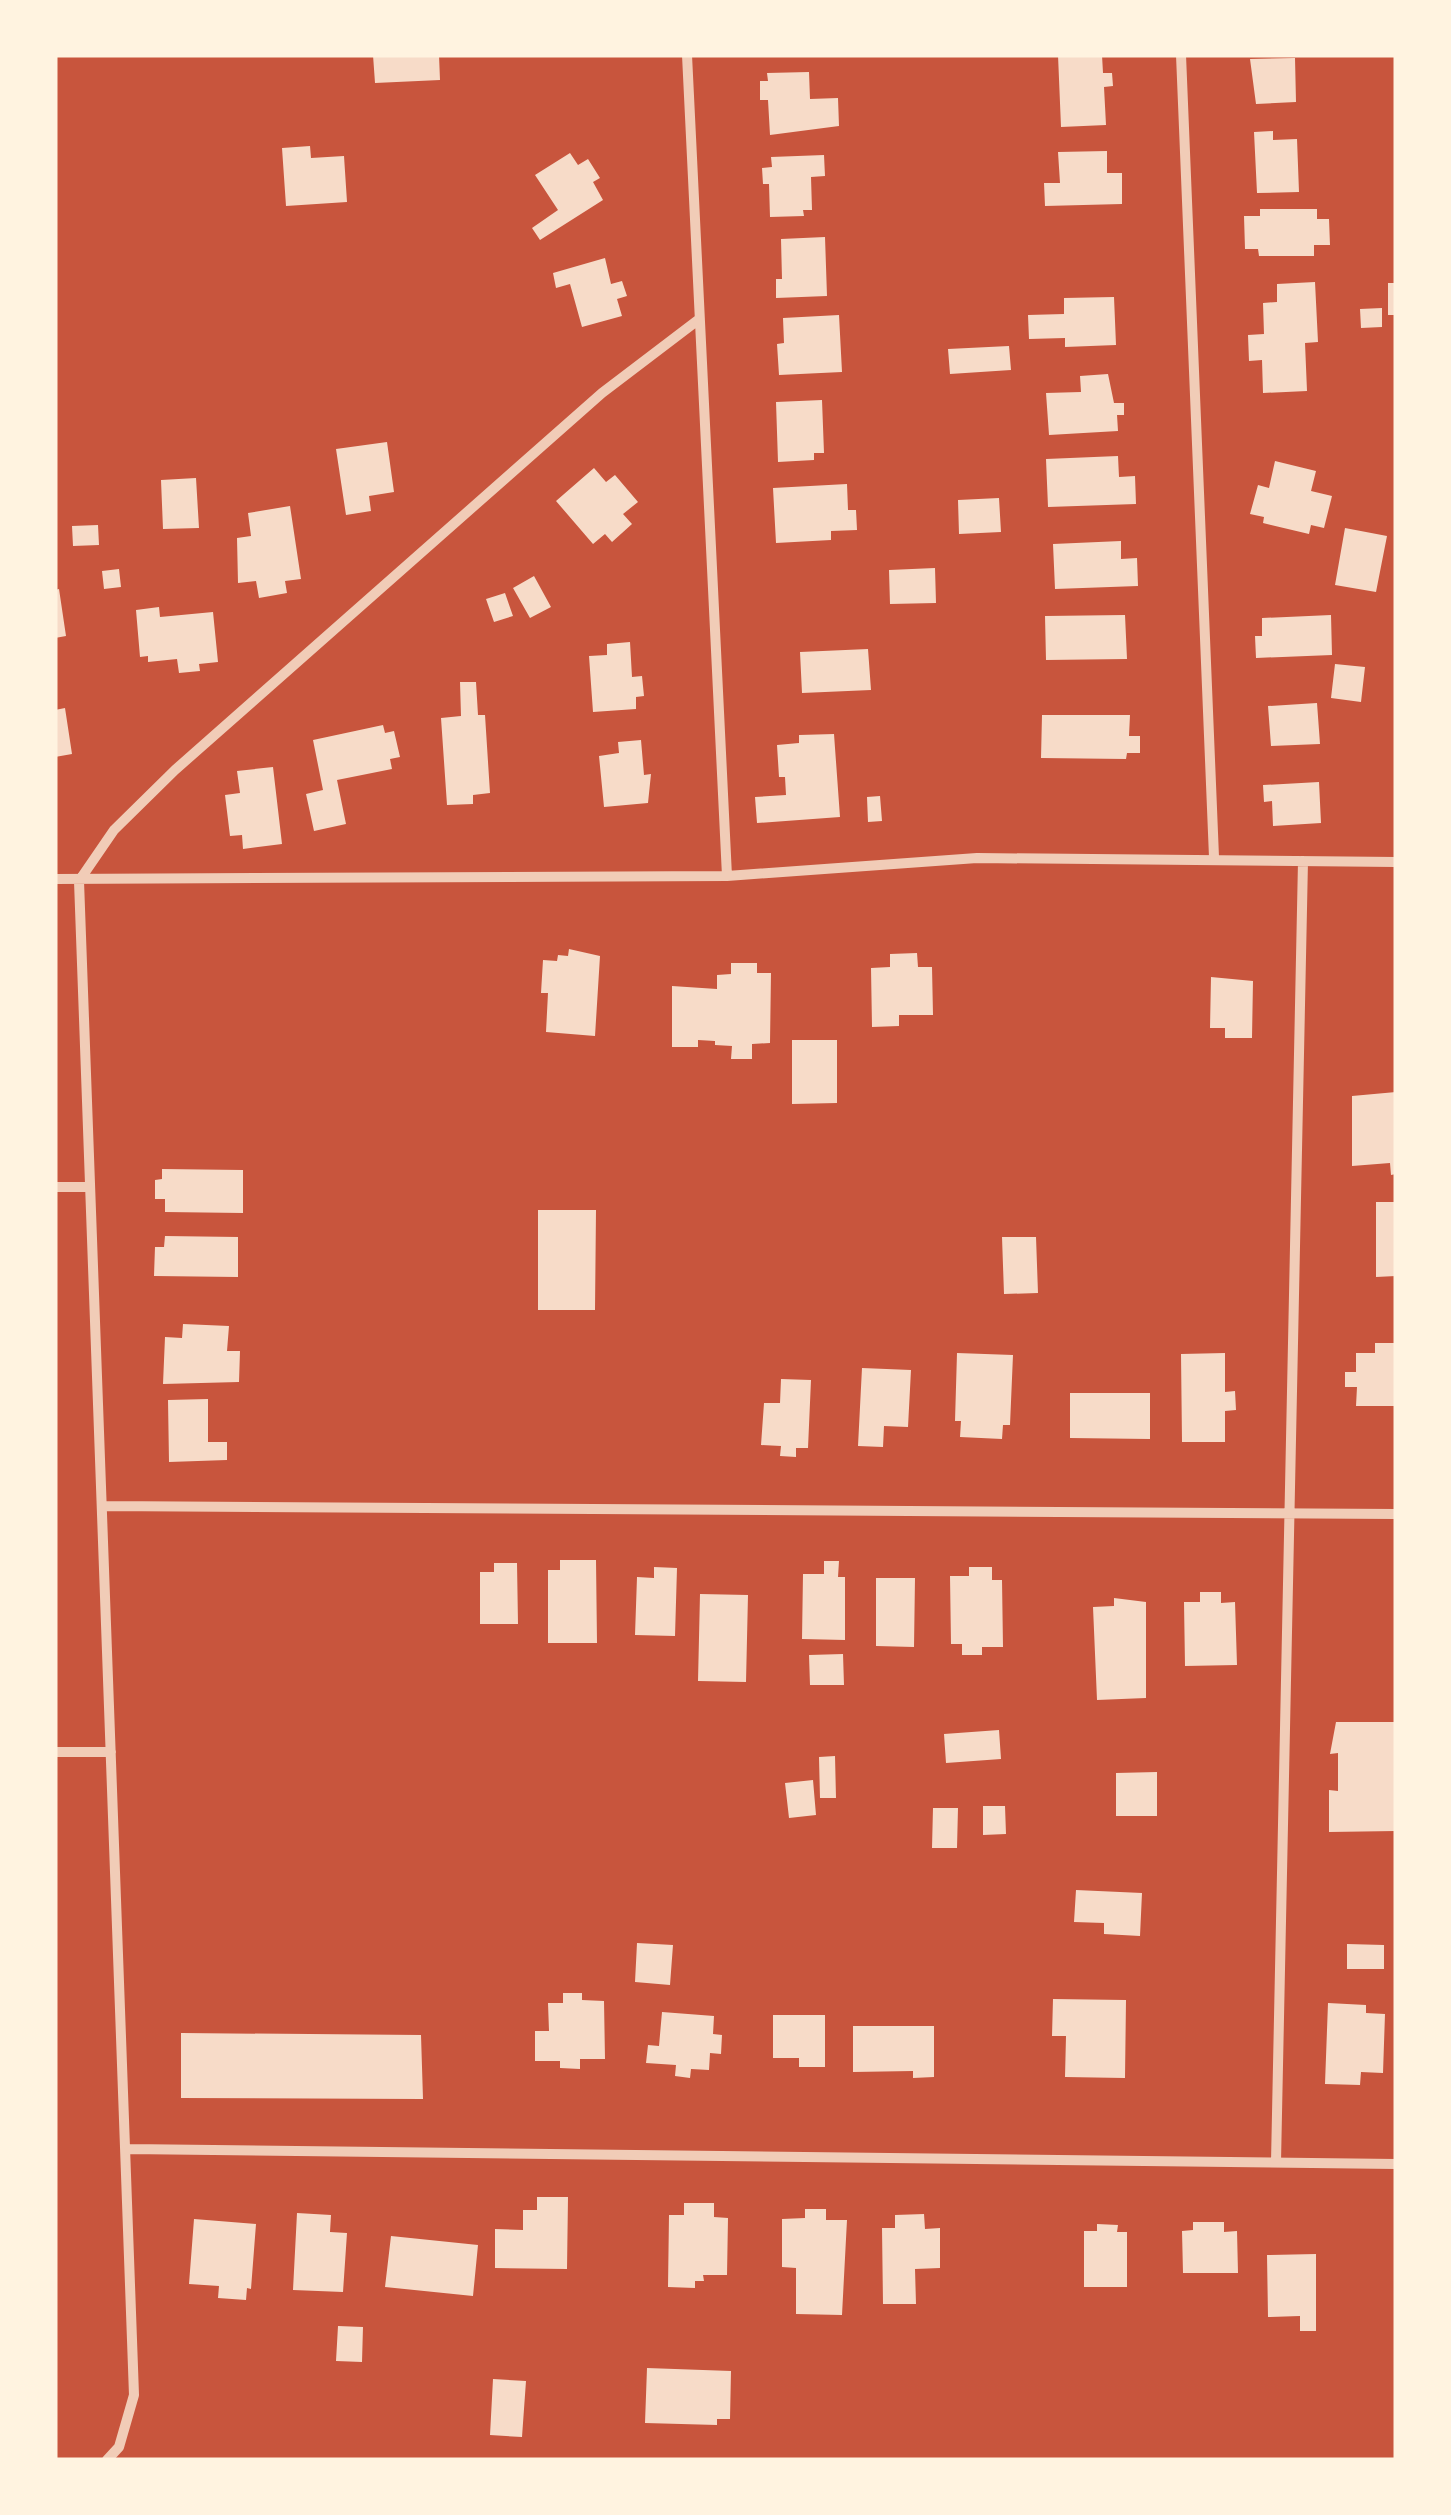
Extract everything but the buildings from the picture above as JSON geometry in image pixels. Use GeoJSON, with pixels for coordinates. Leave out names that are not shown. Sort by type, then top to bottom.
{"type":"FeatureCollection","features":[{"type":"Feature","properties":{"kind":"street"},"geometry":{"type":"LineString","coordinates":[[687,55],[727,876]]}},
{"type":"Feature","properties":{"kind":"street"},"geometry":{"type":"LineString","coordinates":[[1181,55],[1214,857]]}},
{"type":"Feature","properties":{"kind":"street"},"geometry":{"type":"LineString","coordinates":[[107,2460],[119,2447],[134,2395],[79,880],[114,830],[175,770],[602,393],[698,320]]}},
{"type":"Feature","properties":{"kind":"street"},"geometry":{"type":"LineString","coordinates":[[55,878],[727,876],[977,858],[1214,857],[1396,862]]}},
{"type":"Feature","properties":{"kind":"street"},"geometry":{"type":"LineString","coordinates":[[1276,2162],[1303,861]]}},
{"type":"Feature","properties":{"kind":"street"},"geometry":{"type":"LineString","coordinates":[[55,1187],[88,1186]]}},
{"type":"Feature","properties":{"kind":"street"},"geometry":{"type":"LineString","coordinates":[[104,1506],[1396,1514]]}},
{"type":"Feature","properties":{"kind":"street"},"geometry":{"type":"LineString","coordinates":[[55,1752],[111,1752]]}},
{"type":"Feature","properties":{"kind":"street"},"geometry":{"type":"LineString","coordinates":[[128,2148],[1396,2164]]}}]}
